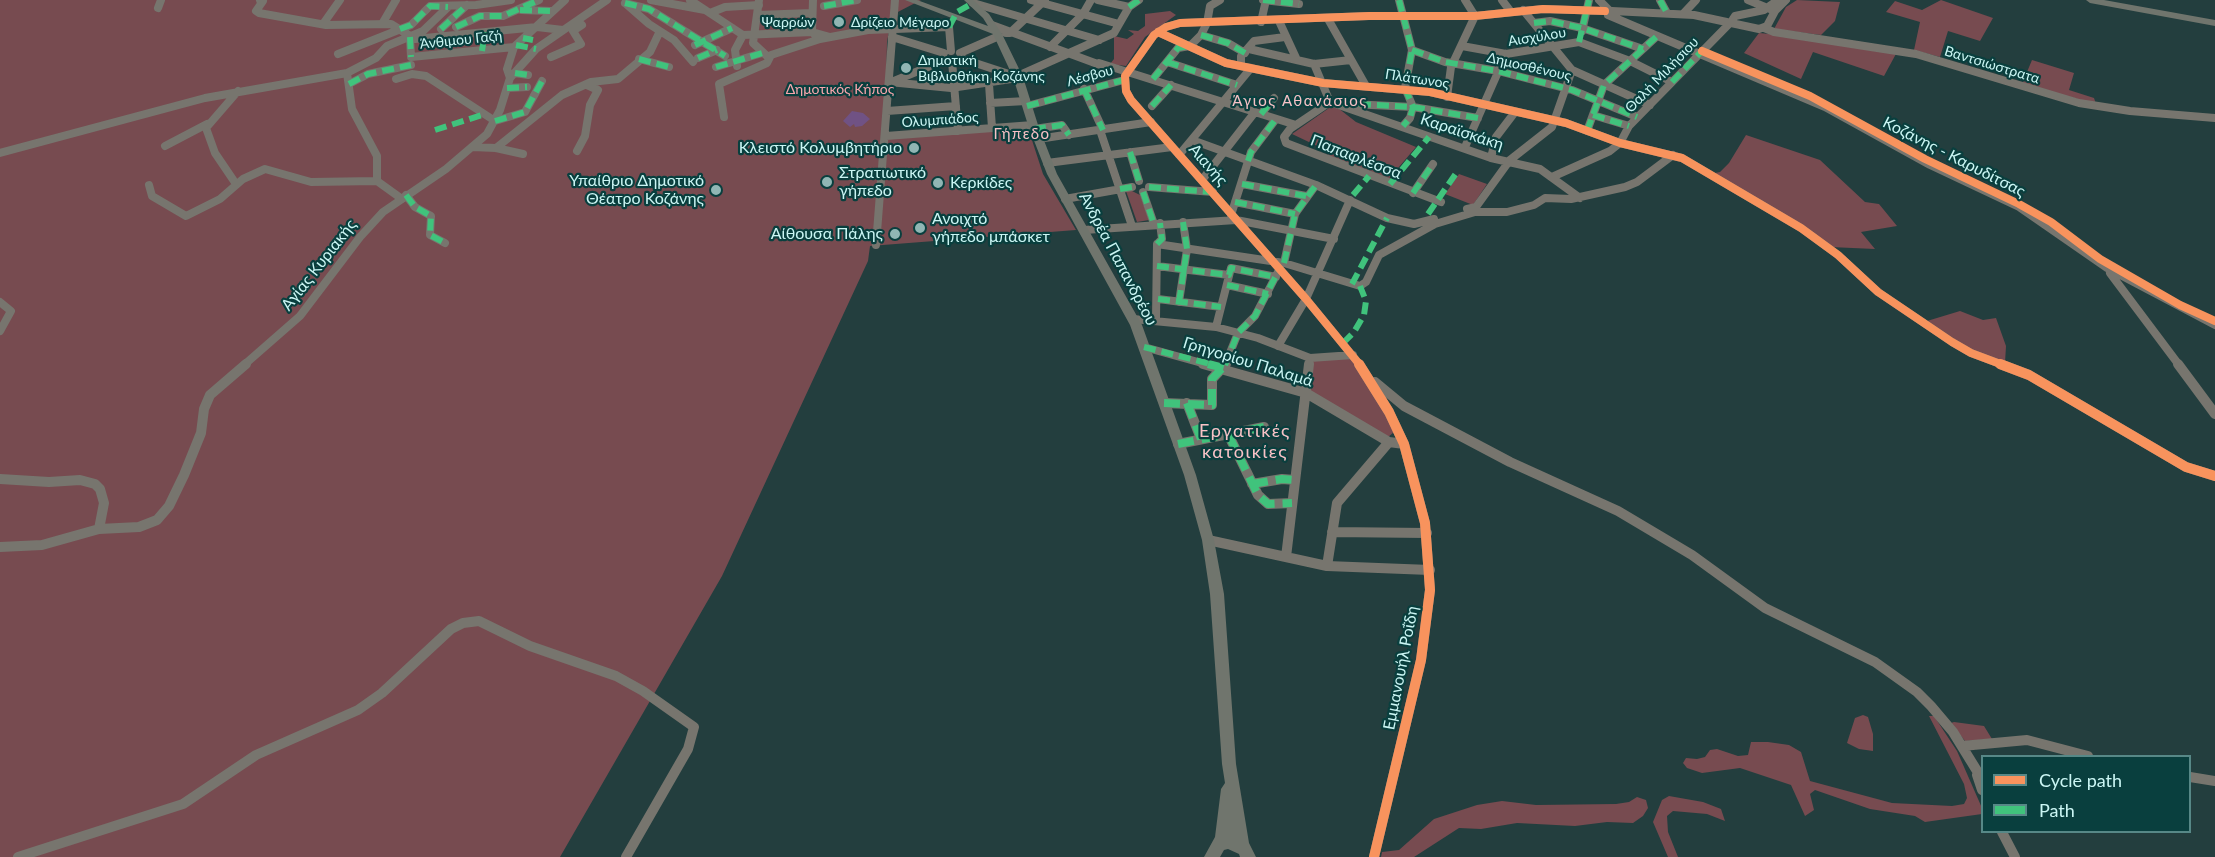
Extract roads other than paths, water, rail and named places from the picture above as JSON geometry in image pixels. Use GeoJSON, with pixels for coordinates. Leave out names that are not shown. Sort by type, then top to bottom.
{"type":"FeatureCollection","features":[{"type":"Feature","properties":{"kind":"main road"},"geometry":{"type":"LineString","coordinates":[[909,0],[994,29]]}},
{"type":"Feature","properties":{"kind":"main road"},"geometry":{"type":"LineString","coordinates":[[2091,0],[2215,22]]}},
{"type":"Feature","properties":{"kind":"main road","name":"Ανδρέα Παπανδρέου"},"geometry":{"type":"LineString","coordinates":[[970,2],[994,29],[1018,77],[1047,163],[1133,319],[1178,444],[1208,540],[1219,606],[1229,764],[1226,821],[1222,839],[1212,853]]}},
{"type":"Feature","properties":{"kind":"main road"},"geometry":{"type":"LineString","coordinates":[[965,19],[994,29]]}},
{"type":"Feature","properties":{"kind":"main road","name":"Ανδρέα Παπανδρέου"},"geometry":{"type":"LineString","coordinates":[[1229,764],[1245,852]]}},
{"type":"Feature","properties":{"kind":"main road"},"geometry":{"type":"LineString","coordinates":[[1212,853],[1228,841],[1245,852]]}},
{"type":"Feature","properties":{"kind":"street"},"geometry":{"type":"LineString","coordinates":[[158,8],[161,0]]}},
{"type":"Feature","properties":{"kind":"street"},"geometry":{"type":"LineString","coordinates":[[260,0],[263,2],[257,12],[322,24],[382,24],[400,29],[410,37],[420,40],[537,27],[563,30]]}},
{"type":"Feature","properties":{"kind":"street"},"geometry":{"type":"LineString","coordinates":[[322,24],[340,0]]}},
{"type":"Feature","properties":{"kind":"street"},"geometry":{"type":"LineString","coordinates":[[382,24],[396,0]]}},
{"type":"Feature","properties":{"kind":"street"},"geometry":{"type":"LineString","coordinates":[[338,54],[411,25],[430,6],[511,0]]}},
{"type":"Feature","properties":{"kind":"street"},"geometry":{"type":"LineString","coordinates":[[456,27],[480,16],[499,17],[539,0]]}},
{"type":"Feature","properties":{"kind":"street"},"geometry":{"type":"LineString","coordinates":[[528,75],[512,75],[509,56],[523,38],[565,0]]}},
{"type":"Feature","properties":{"kind":"street","name":"Αγίας Κυριακής"},"geometry":{"type":"LineString","coordinates":[[0,547],[17,548],[42,545],[99,529],[139,527],[148,525],[164,513],[172,501],[197,445],[210,396],[300,316],[383,212],[472,147],[495,121],[512,75],[536,49],[607,0]]}},
{"type":"Feature","properties":{"kind":"street"},"geometry":{"type":"LineString","coordinates":[[651,0],[708,11],[725,3],[759,3],[753,43],[765,55],[767,63],[739,73],[719,85],[724,117]]}},
{"type":"Feature","properties":{"kind":"street"},"geometry":{"type":"LineString","coordinates":[[690,0],[743,35],[735,50],[735,62],[739,73]]}},
{"type":"Feature","properties":{"kind":"street"},"geometry":{"type":"LineString","coordinates":[[813,0],[812,32],[820,39]]}},
{"type":"Feature","properties":{"kind":"street"},"geometry":{"type":"LineString","coordinates":[[824,6],[857,0]]}},
{"type":"Feature","properties":{"kind":"street"},"geometry":{"type":"LineString","coordinates":[[876,245],[895,0]]}},
{"type":"Feature","properties":{"kind":"street"},"geometry":{"type":"LineString","coordinates":[[1030,0],[1119,24]]}},
{"type":"Feature","properties":{"kind":"street"},"geometry":{"type":"LineString","coordinates":[[1050,46],[1083,14],[1091,0]]}},
{"type":"Feature","properties":{"kind":"street"},"geometry":{"type":"LineString","coordinates":[[1098,0],[1129,7]]}},
{"type":"Feature","properties":{"kind":"street"},"geometry":{"type":"LineString","coordinates":[[889,82],[919,87],[955,88],[989,84],[1018,77],[1114,33],[1129,7],[1139,0]]}},
{"type":"Feature","properties":{"kind":"street"},"geometry":{"type":"LineString","coordinates":[[1153,79],[1179,48],[1190,46],[1201,35],[1207,23],[1210,6],[1220,0]]}},
{"type":"Feature","properties":{"kind":"street"},"geometry":{"type":"LineString","coordinates":[[1261,22],[1265,0],[1299,2],[1302,20]]}},
{"type":"Feature","properties":{"kind":"street"},"geometry":{"type":"LineString","coordinates":[[1390,0],[1399,1],[1412,50],[1405,88],[1413,106],[1410,118],[1403,126]]}},
{"type":"Feature","properties":{"kind":"street"},"geometry":{"type":"LineString","coordinates":[[1465,0],[1475,16]]}},
{"type":"Feature","properties":{"kind":"street"},"geometry":{"type":"LineString","coordinates":[[1502,0],[1511,12]]}},
{"type":"Feature","properties":{"kind":"street"},"geometry":{"type":"LineString","coordinates":[[1543,9],[1545,0]]}},
{"type":"Feature","properties":{"kind":"street"},"geometry":{"type":"LineString","coordinates":[[1589,0],[1579,42],[1630,61],[1671,82]]}},
{"type":"Feature","properties":{"kind":"street"},"geometry":{"type":"LineString","coordinates":[[1599,0],[1610,13]]}},
{"type":"Feature","properties":{"kind":"street"},"geometry":{"type":"LineString","coordinates":[[1660,0],[1667,13]]}},
{"type":"Feature","properties":{"kind":"street"},"geometry":{"type":"LineString","coordinates":[[1683,14],[1696,0]]}},
{"type":"Feature","properties":{"kind":"street"},"geometry":{"type":"LineString","coordinates":[[1748,0],[1775,11]]}},
{"type":"Feature","properties":{"kind":"street"},"geometry":{"type":"LineString","coordinates":[[1731,21],[1735,16],[1767,8],[1778,0]]}},
{"type":"Feature","properties":{"kind":"street"},"geometry":{"type":"LineString","coordinates":[[1764,28],[1775,11],[1786,0]]}},
{"type":"Feature","properties":{"kind":"street"},"geometry":{"type":"LineString","coordinates":[[624,1],[696,60],[717,50]]}},
{"type":"Feature","properties":{"kind":"street"},"geometry":{"type":"LineString","coordinates":[[624,1],[649,9],[725,56]]}},
{"type":"Feature","properties":{"kind":"street"},"geometry":{"type":"LineString","coordinates":[[970,2],[1099,40]]}},
{"type":"Feature","properties":{"kind":"street"},"geometry":{"type":"LineString","coordinates":[[1010,33],[1044,2]]}},
{"type":"Feature","properties":{"kind":"street"},"geometry":{"type":"LineString","coordinates":[[0,153],[205,98],[347,73],[378,56],[387,46],[427,27],[447,3]]}},
{"type":"Feature","properties":{"kind":"street"},"geometry":{"type":"LineString","coordinates":[[441,29],[467,5]]}},
{"type":"Feature","properties":{"kind":"street"},"geometry":{"type":"LineString","coordinates":[[1127,75],[1150,39],[1158,32],[1176,24],[1328,18],[1475,16],[1543,9],[1610,13]]}},
{"type":"Feature","properties":{"kind":"street"},"geometry":{"type":"LineString","coordinates":[[520,10],[551,11]]}},
{"type":"Feature","properties":{"kind":"street"},"geometry":{"type":"LineString","coordinates":[[1523,10],[1572,70],[1650,105]]}},
{"type":"Feature","properties":{"kind":"street"},"geometry":{"type":"LineString","coordinates":[[757,15],[813,13]]}},
{"type":"Feature","properties":{"kind":"street","name":"Βαντσιώστρατα"},"geometry":{"type":"LineString","coordinates":[[1610,13],[1683,14],[1731,21],[1753,29],[1764,28],[1774,32],[1910,52],[2079,102],[2130,111],[2215,118]]}},
{"type":"Feature","properties":{"kind":"street","name":"Κοζάνης - Καρυδίτσας"},"geometry":{"type":"LineString","coordinates":[[1610,13],[1627,25],[1805,97],[1930,165],[2019,207],[2107,268],[2166,302],[2215,325]]}},
{"type":"Feature","properties":{"kind":"street"},"geometry":{"type":"LineString","coordinates":[[551,57],[570,51],[581,44],[573,34],[588,15]]}},
{"type":"Feature","properties":{"kind":"street"},"geometry":{"type":"LineString","coordinates":[[1447,97],[1453,63],[1475,16]]}},
{"type":"Feature","properties":{"kind":"street"},"geometry":{"type":"LineString","coordinates":[[1328,18],[1366,86]]}},
{"type":"Feature","properties":{"kind":"street"},"geometry":{"type":"LineString","coordinates":[[1279,21],[1297,60]]}},
{"type":"Feature","properties":{"kind":"street"},"geometry":{"type":"LineString","coordinates":[[1534,23],[1550,21],[1582,28],[1643,49]]}},
{"type":"Feature","properties":{"kind":"street","name":"Θαλή Μιλήσιου"},"geometry":{"type":"LineString","coordinates":[[1620,143],[1637,117],[1731,21]]}},
{"type":"Feature","properties":{"kind":"street"},"geometry":{"type":"LineString","coordinates":[[411,25],[427,27]]}},
{"type":"Feature","properties":{"kind":"street","name":"Ψαρρών"},"geometry":{"type":"LineString","coordinates":[[765,55],[833,37],[949,27],[952,56]]}},
{"type":"Feature","properties":{"kind":"street"},"geometry":{"type":"LineString","coordinates":[[695,45],[732,28]]}},
{"type":"Feature","properties":{"kind":"street"},"geometry":{"type":"LineString","coordinates":[[889,82],[898,81],[952,56],[994,29],[1050,46],[1127,75],[1153,79],[1296,125],[1330,102],[1314,64]]}},
{"type":"Feature","properties":{"kind":"street"},"geometry":{"type":"LineString","coordinates":[[994,29],[1010,33]]}},
{"type":"Feature","properties":{"kind":"street"},"geometry":{"type":"LineString","coordinates":[[496,147],[555,99],[582,86],[618,79],[654,47],[656,35],[660,31]]}},
{"type":"Feature","properties":{"kind":"street"},"geometry":{"type":"LineString","coordinates":[[482,51],[485,32]]}},
{"type":"Feature","properties":{"kind":"street","name":"Ψαρρών"},"geometry":{"type":"LineString","coordinates":[[743,35],[812,32],[833,37]]}},
{"type":"Feature","properties":{"kind":"street","name":"Πλάτωνος"},"geometry":{"type":"LineString","coordinates":[[1158,32],[1226,63],[1323,83],[1405,88],[1556,120],[1620,143],[1673,155],[1699,166],[1801,228],[1838,255],[1878,292],[1962,348],[2029,375],[2156,451],[2186,467],[2215,476]]}},
{"type":"Feature","properties":{"kind":"street"},"geometry":{"type":"LineString","coordinates":[[785,50],[789,33]]}},
{"type":"Feature","properties":{"kind":"street"},"geometry":{"type":"LineString","coordinates":[[892,33],[952,56],[1018,77]]}},
{"type":"Feature","properties":{"kind":"street"},"geometry":{"type":"LineString","coordinates":[[1201,35],[1246,51],[1314,64],[1352,60]]}},
{"type":"Feature","properties":{"kind":"street"},"geometry":{"type":"LineString","coordinates":[[410,37],[411,61]]}},
{"type":"Feature","properties":{"kind":"street"},"geometry":{"type":"LineString","coordinates":[[1241,66],[1241,56],[1255,40],[1286,37]]}},
{"type":"Feature","properties":{"kind":"street"},"geometry":{"type":"LineString","coordinates":[[1587,130],[1604,85],[1656,37]]}},
{"type":"Feature","properties":{"kind":"street"},"geometry":{"type":"LineString","coordinates":[[523,38],[533,40]]}},
{"type":"Feature","properties":{"kind":"street","name":"Αισχύλου"},"geometry":{"type":"LineString","coordinates":[[1462,46],[1506,54],[1579,42]]}},
{"type":"Feature","properties":{"kind":"street","name":"Άνθιμου Γαζή"},"geometry":{"type":"LineString","coordinates":[[349,84],[368,75],[411,61],[515,46],[536,49]]}},
{"type":"Feature","properties":{"kind":"street"},"geometry":{"type":"LineString","coordinates":[[354,47],[369,61]]}},
{"type":"Feature","properties":{"kind":"street","name":"Δημοσθένους"},"geometry":{"type":"LineString","coordinates":[[1412,50],[1453,63],[1498,71],[1565,88],[1637,117]]}},
{"type":"Feature","properties":{"kind":"street"},"geometry":{"type":"LineString","coordinates":[[1465,147],[1506,54]]}},
{"type":"Feature","properties":{"kind":"street"},"geometry":{"type":"LineString","coordinates":[[716,68],[765,55]]}},
{"type":"Feature","properties":{"kind":"street"},"geometry":{"type":"LineString","coordinates":[[952,56],[958,131]]}},
{"type":"Feature","properties":{"kind":"street"},"geometry":{"type":"LineString","coordinates":[[1196,72],[1211,56]]}},
{"type":"Feature","properties":{"kind":"street"},"geometry":{"type":"LineString","coordinates":[[639,59],[669,67]]}},
{"type":"Feature","properties":{"kind":"street"},"geometry":{"type":"LineString","coordinates":[[1167,62],[1237,85]]}},
{"type":"Feature","properties":{"kind":"street"},"geometry":{"type":"LineString","coordinates":[[1214,78],[1226,63]]}},
{"type":"Feature","properties":{"kind":"street"},"geometry":{"type":"LineString","coordinates":[[1179,155],[1251,68]]}},
{"type":"Feature","properties":{"kind":"street"},"geometry":{"type":"LineString","coordinates":[[1192,140],[1316,185],[1387,218],[1416,224],[1476,207],[1510,160],[1552,127],[1572,70]]}},
{"type":"Feature","properties":{"kind":"street"},"geometry":{"type":"LineString","coordinates":[[347,73],[352,109],[375,153],[377,181]]}},
{"type":"Feature","properties":{"kind":"street"},"geometry":{"type":"LineString","coordinates":[[396,79],[412,74],[426,76],[495,121],[526,110],[542,81]]}},
{"type":"Feature","properties":{"kind":"street","name":"Λέσβου"},"geometry":{"type":"LineString","coordinates":[[990,103],[1026,103],[1084,89],[1127,75]]}},
{"type":"Feature","properties":{"kind":"street","name":"Αιανής"},"geometry":{"type":"LineString","coordinates":[[1127,75],[1131,100],[1306,299]]}},
{"type":"Feature","properties":{"kind":"street"},"geometry":{"type":"LineString","coordinates":[[989,84],[992,128]]}},
{"type":"Feature","properties":{"kind":"street"},"geometry":{"type":"LineString","coordinates":[[1152,106],[1171,85]]}},
{"type":"Feature","properties":{"kind":"street"},"geometry":{"type":"LineString","coordinates":[[577,151],[585,136],[590,105],[598,90],[594,86],[582,86]]}},
{"type":"Feature","properties":{"kind":"street"},"geometry":{"type":"LineString","coordinates":[[507,88],[527,87]]}},
{"type":"Feature","properties":{"kind":"street"},"geometry":{"type":"LineString","coordinates":[[919,87],[920,108]]}},
{"type":"Feature","properties":{"kind":"street"},"geometry":{"type":"LineString","coordinates":[[1084,89],[1101,130],[1132,226]]}},
{"type":"Feature","properties":{"kind":"street"},"geometry":{"type":"LineString","coordinates":[[165,146],[207,124],[238,91]]}},
{"type":"Feature","properties":{"kind":"street"},"geometry":{"type":"LineString","coordinates":[[1202,180],[1258,113],[1274,98]]}},
{"type":"Feature","properties":{"kind":"street","name":"Καραϊσκάκη"},"geometry":{"type":"LineString","coordinates":[[1330,102],[1360,107],[1403,126],[1491,158],[1510,160],[1540,169],[1580,198]]}},
{"type":"Feature","properties":{"kind":"street"},"geometry":{"type":"LineString","coordinates":[[887,111],[956,106]]}},
{"type":"Feature","properties":{"kind":"street"},"geometry":{"type":"LineString","coordinates":[[1360,107],[1413,106],[1478,118]]}},
{"type":"Feature","properties":{"kind":"street"},"geometry":{"type":"LineString","coordinates":[[1491,158],[1496,137],[1515,112]]}},
{"type":"Feature","properties":{"kind":"street"},"geometry":{"type":"LineString","coordinates":[[1593,115],[1629,126]]}},
{"type":"Feature","properties":{"kind":"street"},"geometry":{"type":"LineString","coordinates":[[1233,217],[1235,202],[1251,152],[1276,119]]}},
{"type":"Feature","properties":{"kind":"street","name":"Ολυμπιάδος"},"geometry":{"type":"LineString","coordinates":[[886,136],[992,128],[1069,135],[1150,122]]}},
{"type":"Feature","properties":{"kind":"street"},"geometry":{"type":"LineString","coordinates":[[207,124],[206,128],[213,148],[236,183]]}},
{"type":"Feature","properties":{"kind":"street","name":"Παπαφλέσσα"},"geometry":{"type":"LineString","coordinates":[[1296,125],[1284,136],[1289,145],[1441,202]]}},
{"type":"Feature","properties":{"kind":"street"},"geometry":{"type":"LineString","coordinates":[[1552,177],[1610,151],[1620,143]]}},
{"type":"Feature","properties":{"kind":"street"},"geometry":{"type":"LineString","coordinates":[[472,147],[496,147],[524,154]]}},
{"type":"Feature","properties":{"kind":"street"},"geometry":{"type":"LineString","coordinates":[[1047,163],[1172,147]]}},
{"type":"Feature","properties":{"kind":"street"},"geometry":{"type":"LineString","coordinates":[[1130,153],[1139,181],[1146,189],[1162,239],[1158,244],[1156,319]]}},
{"type":"Feature","properties":{"kind":"street"},"geometry":{"type":"LineString","coordinates":[[1216,327],[1231,268],[1318,274],[1360,286],[1366,282],[1379,255],[1395,244],[1435,224],[1456,217],[1485,212],[1508,212],[1534,205],[1545,198],[1580,198],[1632,184],[1673,155]]}},
{"type":"Feature","properties":{"kind":"street"},"geometry":{"type":"LineString","coordinates":[[1413,193],[1433,164]]}},
{"type":"Feature","properties":{"kind":"street"},"geometry":{"type":"LineString","coordinates":[[147,189],[177,213],[186,216],[220,199],[236,183],[265,169],[311,182],[377,181],[431,216],[429,235],[445,243]]}},
{"type":"Feature","properties":{"kind":"street"},"geometry":{"type":"LineString","coordinates":[[1132,187],[1133,183],[1139,181]]}},
{"type":"Feature","properties":{"kind":"street"},"geometry":{"type":"LineString","coordinates":[[1242,184],[1306,196]]}},
{"type":"Feature","properties":{"kind":"street"},"geometry":{"type":"LineString","coordinates":[[1164,403],[1212,405],[1212,379],[1224,368],[1238,333],[1255,316],[1268,294],[1280,270],[1295,214],[1316,185]]}},
{"type":"Feature","properties":{"kind":"street"},"geometry":{"type":"LineString","coordinates":[[1065,198],[1132,187],[1213,192]]}},
{"type":"Feature","properties":{"kind":"street"},"geometry":{"type":"LineString","coordinates":[[1278,346],[1306,299],[1350,200]]}},
{"type":"Feature","properties":{"kind":"street"},"geometry":{"type":"LineString","coordinates":[[1235,202],[1295,214]]}},
{"type":"Feature","properties":{"kind":"street"},"geometry":{"type":"LineString","coordinates":[[1476,207],[1485,212]]}},
{"type":"Feature","properties":{"kind":"street"},"geometry":{"type":"LineString","coordinates":[[1084,230],[1233,217],[1334,239]]}},
{"type":"Feature","properties":{"kind":"street"},"geometry":{"type":"LineString","coordinates":[[1179,302],[1187,249],[1183,222]]}},
{"type":"Feature","properties":{"kind":"street"},"geometry":{"type":"LineString","coordinates":[[1158,244],[1272,262]]}},
{"type":"Feature","properties":{"kind":"street"},"geometry":{"type":"LineString","coordinates":[[1157,266],[1229,275]]}},
{"type":"Feature","properties":{"kind":"street"},"geometry":{"type":"LineString","coordinates":[[2107,268],[2215,414]]}},
{"type":"Feature","properties":{"kind":"street"},"geometry":{"type":"LineString","coordinates":[[1227,285],[1268,294]]}},
{"type":"Feature","properties":{"kind":"street"},"geometry":{"type":"LineString","coordinates":[[1158,299],[1221,307]]}},
{"type":"Feature","properties":{"kind":"street","name":"Εμμανουήλ Ροΐδη"},"geometry":{"type":"LineString","coordinates":[[1306,299],[1367,375],[1404,444],[1418,493],[1431,570],[1421,660],[1374,857]]}},
{"type":"Feature","properties":{"kind":"street"},"geometry":{"type":"LineString","coordinates":[[0,302],[5,303],[11,311],[0,331]]}},
{"type":"Feature","properties":{"kind":"street"},"geometry":{"type":"LineString","coordinates":[[1133,319],[1156,319],[1216,327],[1310,358],[1353,355]]}},
{"type":"Feature","properties":{"kind":"street","name":"Γρηγορίου Παλαμά"},"geometry":{"type":"LineString","coordinates":[[1144,347],[1306,393],[1389,442],[1404,444]]}},
{"type":"Feature","properties":{"kind":"street"},"geometry":{"type":"LineString","coordinates":[[1286,556],[1310,358]]}},
{"type":"Feature","properties":{"kind":"street"},"geometry":{"type":"LineString","coordinates":[[1367,375],[1410,410],[1509,462],[1618,511],[1692,555],[1765,608],[1875,662],[1917,692],[1940,715],[1980,776]]}},
{"type":"Feature","properties":{"kind":"street"},"geometry":{"type":"LineString","coordinates":[[1187,404],[1201,440]]}},
{"type":"Feature","properties":{"kind":"street"},"geometry":{"type":"LineString","coordinates":[[1178,444],[1264,428]]}},
{"type":"Feature","properties":{"kind":"street"},"geometry":{"type":"LineString","coordinates":[[1228,434],[1258,495],[1268,504],[1292,503]]}},
{"type":"Feature","properties":{"kind":"street"},"geometry":{"type":"LineString","coordinates":[[1327,566],[1337,503],[1389,442]]}},
{"type":"Feature","properties":{"kind":"street"},"geometry":{"type":"LineString","coordinates":[[0,479],[49,482],[80,480],[95,484],[100,489],[104,503],[99,529]]}},
{"type":"Feature","properties":{"kind":"street"},"geometry":{"type":"LineString","coordinates":[[1252,484],[1282,479],[1295,480]]}},
{"type":"Feature","properties":{"kind":"street"},"geometry":{"type":"LineString","coordinates":[[1332,532],[1426,533]]}},
{"type":"Feature","properties":{"kind":"street"},"geometry":{"type":"LineString","coordinates":[[1208,540],[1327,566],[1431,570]]}},
{"type":"Feature","properties":{"kind":"street"},"geometry":{"type":"LineString","coordinates":[[18,857],[183,804],[256,755],[358,710],[382,693],[451,629],[463,623],[479,621],[531,646],[616,676],[651,696],[694,726],[694,734],[688,749],[626,857]]}},
{"type":"Feature","properties":{"kind":"street"},"geometry":{"type":"LineString","coordinates":[[1962,746],[2035,741],[2084,755]]}},
{"type":"Feature","properties":{"kind":"street"},"geometry":{"type":"LineString","coordinates":[[2191,777],[2215,781]]}},
{"type":"Feature","properties":{"kind":"street"},"geometry":{"type":"LineString","coordinates":[[2003,833],[2016,857]]}},
{"type":"Feature","properties":{"kind":"street"},"geometry":{"type":"LineString","coordinates":[[2009,833],[2016,857]]}},
{"type":"Feature","properties":{"kind":"place","name":"Δρίζειο Μέγαρο"},"geometry":{"type":"Point","coordinates":[839,22]}},
{"type":"Feature","properties":{"kind":"place","name":"Δημοτική Βιβλιοθήκη Κοζάνης"},"geometry":{"type":"Point","coordinates":[906,68]}},
{"type":"Feature","properties":{"kind":"place","name":"Κλειστό Κολυμβητήριο"},"geometry":{"type":"Point","coordinates":[914,148]}},
{"type":"Feature","properties":{"kind":"place","name":"Στρατιωτικό γήπεδο"},"geometry":{"type":"Point","coordinates":[827,182]}},
{"type":"Feature","properties":{"kind":"place","name":"Κερκίδες"},"geometry":{"type":"Point","coordinates":[938,183]}},
{"type":"Feature","properties":{"kind":"place","name":"Υπαίθριο Δημοτικό Θέατρο Κοζάνης"},"geometry":{"type":"Point","coordinates":[716,190]}},
{"type":"Feature","properties":{"kind":"place","name":"Ανοιχτό γήπεδο μπάσκετ"},"geometry":{"type":"Point","coordinates":[920,228]}},
{"type":"Feature","properties":{"kind":"place","name":"Αίθουσα Πάλης"},"geometry":{"type":"Point","coordinates":[895,234]}},
{"type":"Feature","properties":{"kind":"district","name":"Άγιος Αθανάσιος"},"geometry":{"type":"Point","coordinates":[1300,101]}},
{"type":"Feature","properties":{"kind":"district","name":"Γήπεδο"},"geometry":{"type":"Point","coordinates":[1022,134]}},
{"type":"Feature","properties":{"kind":"district","name":"Εργατικές κατοικίες"},"geometry":{"type":"Point","coordinates":[1245,441]}},
{"type":"Feature","properties":{"kind":"park label","name":"Δημοτικός Κήπος"},"geometry":{"type":"Point","coordinates":[840,89]}}]}
